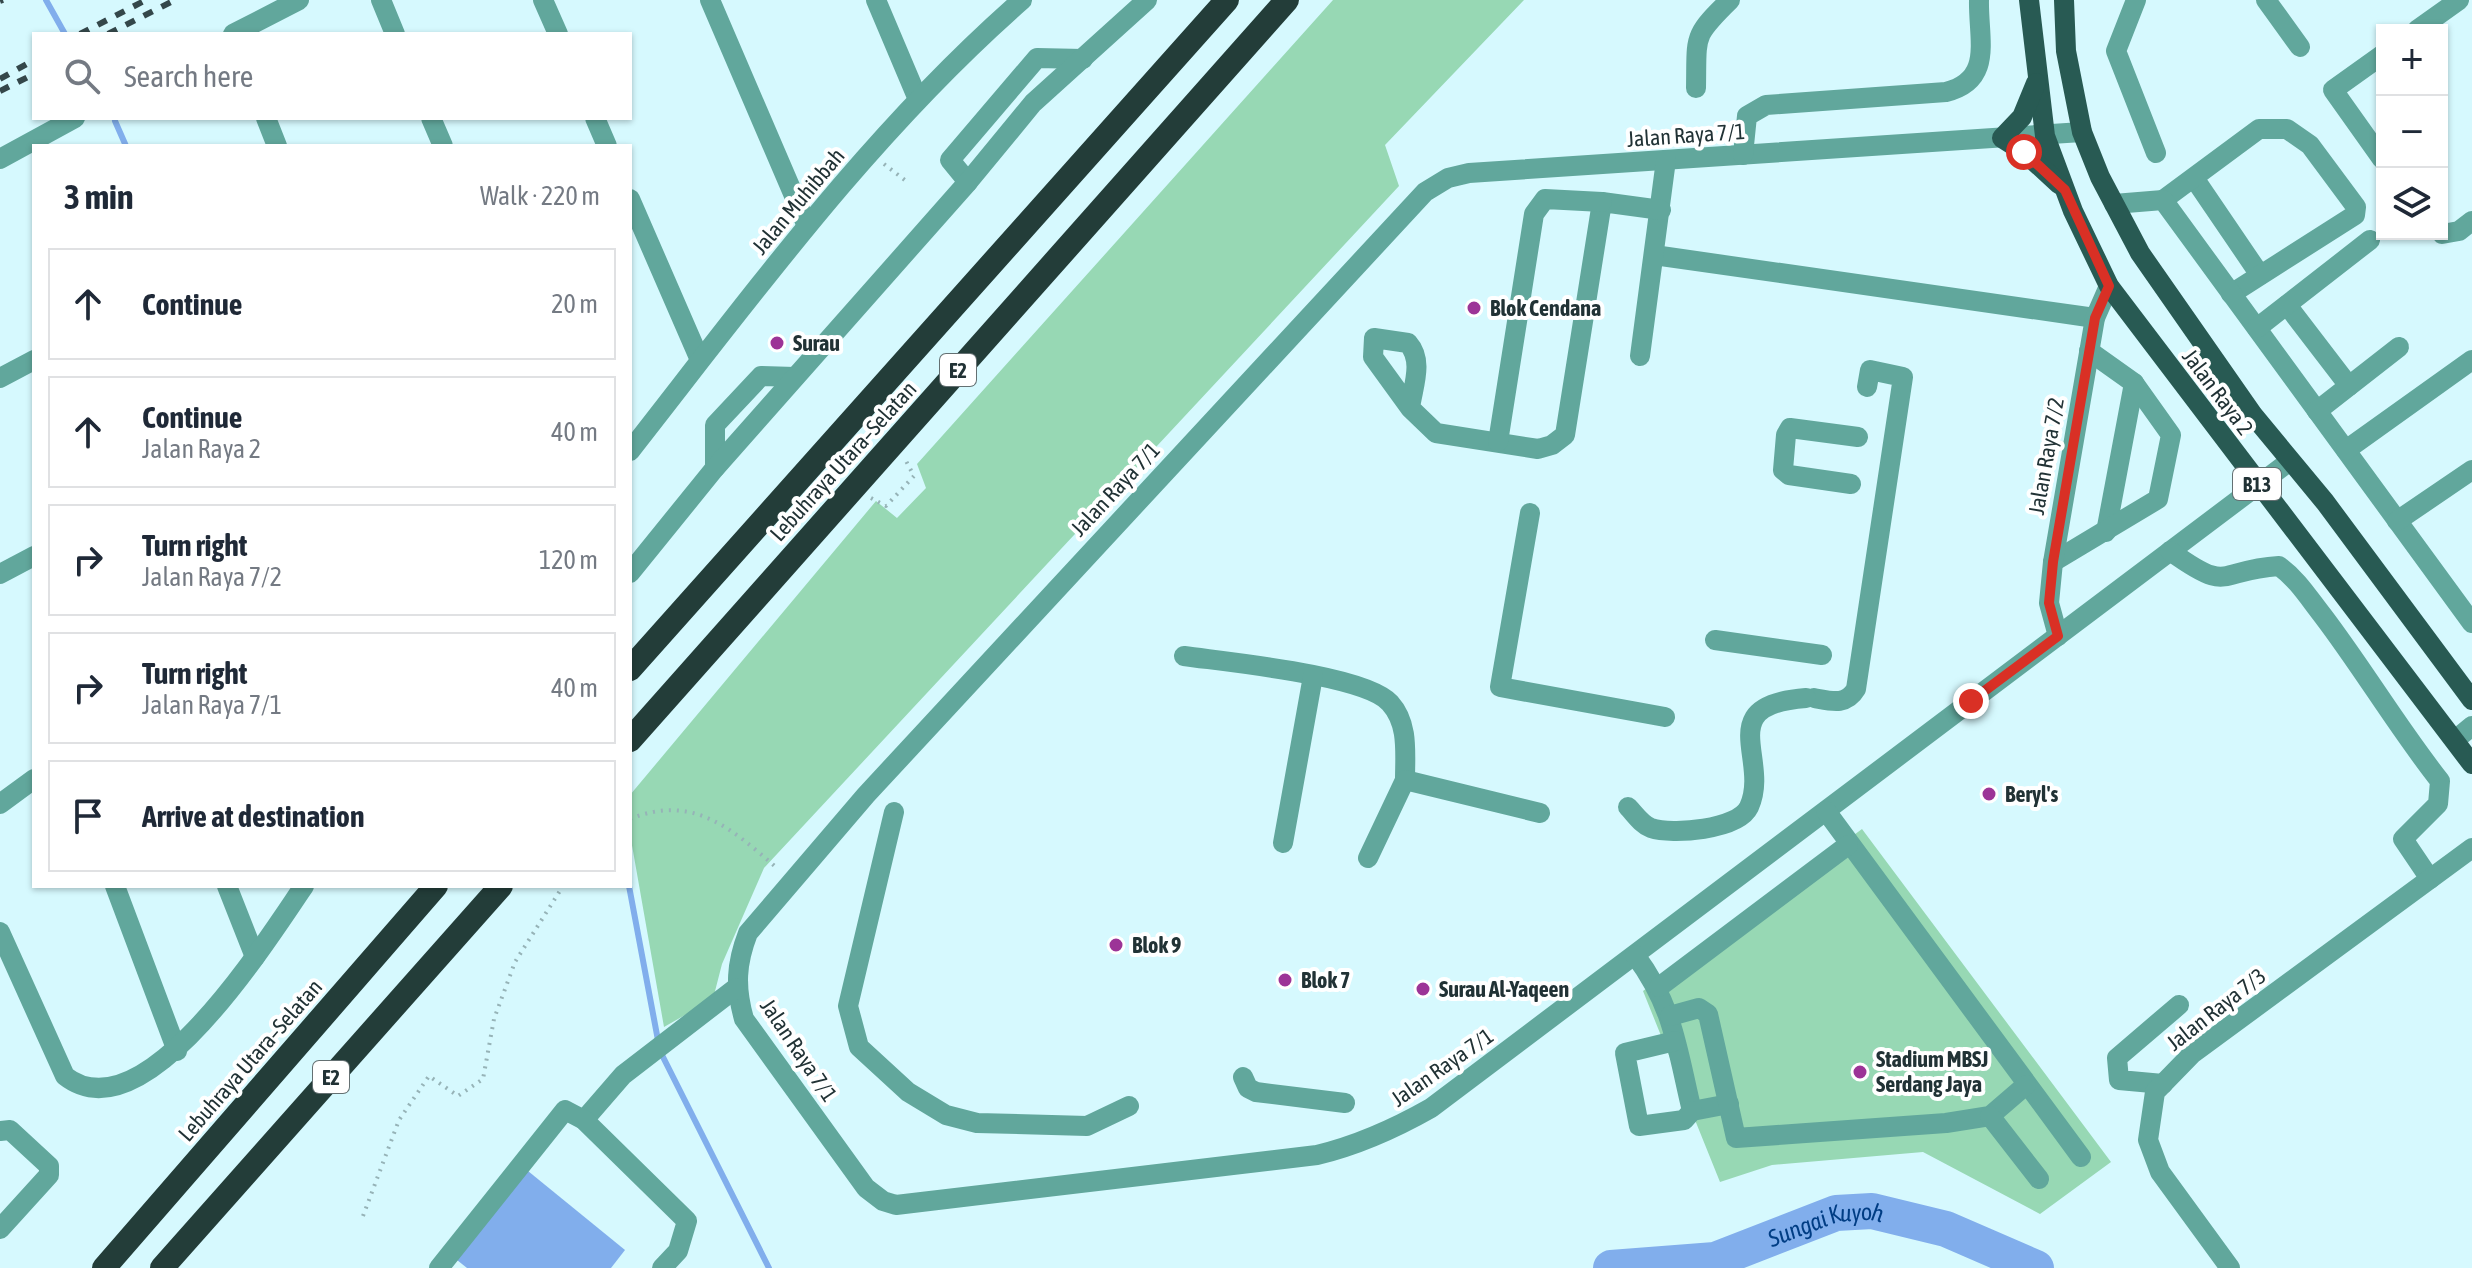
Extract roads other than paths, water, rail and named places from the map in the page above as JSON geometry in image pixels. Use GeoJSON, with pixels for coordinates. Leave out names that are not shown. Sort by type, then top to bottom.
{"type":"FeatureCollection","features":[{"type":"Feature","properties":{"kind":"highway","name":"Lebuhraya Utara–Selatan"},"geometry":{"type":"LineString","coordinates":[[632,667],[1227,0]]}},
{"type":"Feature","properties":{"kind":"highway","name":"Lebuhraya Utara–Selatan"},"geometry":{"type":"LineString","coordinates":[[632,738],[1287,0]]}},
{"type":"Feature","properties":{"kind":"highway","name":"Lebuhraya Utara–Selatan"},"geometry":{"type":"LineString","coordinates":[[104,1268],[434,888]]}},
{"type":"Feature","properties":{"kind":"highway","name":"E2"},"geometry":{"type":"LineString","coordinates":[[162,1268],[499,888]]}},
{"type":"Feature","properties":{"kind":"main road","name":"Jalan Raya 2"},"geometry":{"type":"LineString","coordinates":[[2029,0],[2036,81],[2045,136],[2065,190],[2109,286],[2257,485],[2472,764]]}},
{"type":"Feature","properties":{"kind":"main road","name":"Jalan Raya 2"},"geometry":{"type":"LineString","coordinates":[[2064,0],[2066,51],[2082,132],[2140,253],[2253,415],[2472,700]]}},
{"type":"Feature","properties":{"kind":"main road"},"geometry":{"type":"LineString","coordinates":[[2036,81],[2022,117],[2002,138],[2035,161],[2065,190]]}},
{"type":"Feature","properties":{"kind":"street"},"geometry":{"type":"LineString","coordinates":[[237,32],[299,0]]}},
{"type":"Feature","properties":{"kind":"street"},"geometry":{"type":"LineString","coordinates":[[381,0],[394,32]]}},
{"type":"Feature","properties":{"kind":"street"},"geometry":{"type":"LineString","coordinates":[[543,0],[557,32]]}},
{"type":"Feature","properties":{"kind":"street"},"geometry":{"type":"LineString","coordinates":[[710,0],[807,226]]}},
{"type":"Feature","properties":{"kind":"street"},"geometry":{"type":"LineString","coordinates":[[876,0],[917,97]]}},
{"type":"Feature","properties":{"kind":"street","name":"Jalan Muhibbah"},"geometry":{"type":"LineString","coordinates":[[632,448],[807,226],[917,97],[1022,0]]}},
{"type":"Feature","properties":{"kind":"street"},"geometry":{"type":"LineString","coordinates":[[632,571],[715,468],[968,182],[1033,103],[1147,0]]}},
{"type":"Feature","properties":{"kind":"street"},"geometry":{"type":"LineString","coordinates":[[1696,88],[1697,45],[1701,29],[1730,0]]}},
{"type":"Feature","properties":{"kind":"street"},"geometry":{"type":"LineString","coordinates":[[1743,155],[1747,116],[1766,105],[1946,92],[1972,82],[1978,71],[1979,0]]}},
{"type":"Feature","properties":{"kind":"street"},"geometry":{"type":"LineString","coordinates":[[2136,0],[2116,51],[2156,153]]}},
{"type":"Feature","properties":{"kind":"street"},"geometry":{"type":"LineString","coordinates":[[2266,0],[2300,47]]}},
{"type":"Feature","properties":{"kind":"street"},"geometry":{"type":"LineString","coordinates":[[2425,24],[2459,0]]}},
{"type":"Feature","properties":{"kind":"street"},"geometry":{"type":"LineString","coordinates":[[968,182],[950,160],[1037,58],[1083,59]]}},
{"type":"Feature","properties":{"kind":"street"},"geometry":{"type":"LineString","coordinates":[[2376,59],[2333,90],[2376,151]]}},
{"type":"Feature","properties":{"kind":"street"},"geometry":{"type":"LineString","coordinates":[[41,141],[72,120]]}},
{"type":"Feature","properties":{"kind":"street"},"geometry":{"type":"LineString","coordinates":[[267,120],[276,144]]}},
{"type":"Feature","properties":{"kind":"street"},"geometry":{"type":"LineString","coordinates":[[432,120],[442,144]]}},
{"type":"Feature","properties":{"kind":"street"},"geometry":{"type":"LineString","coordinates":[[596,120],[606,144]]}},
{"type":"Feature","properties":{"kind":"street"},"geometry":{"type":"LineString","coordinates":[[2114,204],[2163,200],[2259,129],[2287,129],[2310,145],[2356,207],[2355,215],[2231,294]]}},
{"type":"Feature","properties":{"kind":"street","name":"Jalan Raya 7/1"},"geometry":{"type":"LineString","coordinates":[[2082,132],[1469,173],[1448,178],[1425,192],[897,762],[748,933],[740,954],[736,988],[744,1019],[866,1188],[883,1201],[896,1205],[1317,1155],[1352,1146],[1385,1134],[1431,1108],[2290,461]]}},
{"type":"Feature","properties":{"kind":"street"},"geometry":{"type":"LineString","coordinates":[[0,159],[32,145]]}},
{"type":"Feature","properties":{"kind":"street"},"geometry":{"type":"LineString","coordinates":[[1640,356],[1666,160]]}},
{"type":"Feature","properties":{"kind":"street"},"geometry":{"type":"LineString","coordinates":[[2194,178],[2260,275]]}},
{"type":"Feature","properties":{"kind":"street"},"geometry":{"type":"LineString","coordinates":[[1498,442],[1534,214],[1545,199],[1556,197],[1661,210]]}},
{"type":"Feature","properties":{"kind":"street"},"geometry":{"type":"LineString","coordinates":[[2163,200],[2472,623]]}},
{"type":"Feature","properties":{"kind":"street"},"geometry":{"type":"LineString","coordinates":[[1410,408],[1436,433],[1538,449],[1565,435],[1602,202]]}},
{"type":"Feature","properties":{"kind":"street"},"geometry":{"type":"LineString","coordinates":[[632,204],[700,360]]}},
{"type":"Feature","properties":{"kind":"street"},"geometry":{"type":"LineString","coordinates":[[2448,233],[2459,231],[2472,221]]}},
{"type":"Feature","properties":{"kind":"street"},"geometry":{"type":"LineString","coordinates":[[2257,328],[2370,240]]}},
{"type":"Feature","properties":{"kind":"street"},"geometry":{"type":"LineString","coordinates":[[1654,255],[2095,318]]}},
{"type":"Feature","properties":{"kind":"street","name":"Jalan Raya 7/2"},"geometry":{"type":"LineString","coordinates":[[2058,636],[2049,603],[2053,562],[2095,318],[2109,286]]}},
{"type":"Feature","properties":{"kind":"street"},"geometry":{"type":"LineString","coordinates":[[2287,305],[2349,386]]}},
{"type":"Feature","properties":{"kind":"street"},"geometry":{"type":"LineString","coordinates":[[2317,411],[2399,347]]}},
{"type":"Feature","properties":{"kind":"street"},"geometry":{"type":"LineString","coordinates":[[2053,562],[2158,499],[2171,435],[2134,383],[2089,351]]}},
{"type":"Feature","properties":{"kind":"street"},"geometry":{"type":"LineString","coordinates":[[2346,450],[2472,360]]}},
{"type":"Feature","properties":{"kind":"street"},"geometry":{"type":"LineString","coordinates":[[0,378],[32,361]]}},
{"type":"Feature","properties":{"kind":"street"},"geometry":{"type":"LineString","coordinates":[[1628,807],[1645,825],[1666,830],[1713,827],[1738,818],[1749,809],[1752,793],[1748,745],[1755,719],[1764,707],[1774,702],[1810,698],[1838,702],[1850,698],[1856,689],[1903,377],[1870,370],[1867,387]]}},
{"type":"Feature","properties":{"kind":"street"},"geometry":{"type":"LineString","coordinates":[[715,468],[715,425],[761,376],[795,377]]}},
{"type":"Feature","properties":{"kind":"street"},"geometry":{"type":"LineString","coordinates":[[2106,532],[2134,383]]}},
{"type":"Feature","properties":{"kind":"street"},"geometry":{"type":"LineString","coordinates":[[1851,484],[1789,475],[1783,470],[1781,461],[1790,428],[1858,437]]}},
{"type":"Feature","properties":{"kind":"street"},"geometry":{"type":"LineString","coordinates":[[2397,521],[2472,470]]}},
{"type":"Feature","properties":{"kind":"street"},"geometry":{"type":"LineString","coordinates":[[1530,513],[1500,687],[1665,717]]}},
{"type":"Feature","properties":{"kind":"street"},"geometry":{"type":"LineString","coordinates":[[2170,551],[2204,575],[2226,580],[2255,567],[2279,566],[2297,579],[2352,654],[2402,734],[2440,781],[2438,804],[2403,839],[2430,879]]}},
{"type":"Feature","properties":{"kind":"street"},"geometry":{"type":"LineString","coordinates":[[0,574],[32,557]]}},
{"type":"Feature","properties":{"kind":"street"},"geometry":{"type":"LineString","coordinates":[[1715,640],[1822,655]]}},
{"type":"Feature","properties":{"kind":"street"},"geometry":{"type":"LineString","coordinates":[[1184,656],[1313,676],[1369,689],[1389,702],[1405,729],[1405,780],[1368,858]]}},
{"type":"Feature","properties":{"kind":"street"},"geometry":{"type":"LineString","coordinates":[[1283,843],[1313,676]]}},
{"type":"Feature","properties":{"kind":"street"},"geometry":{"type":"LineString","coordinates":[[2455,740],[2472,726]]}},
{"type":"Feature","properties":{"kind":"street"},"geometry":{"type":"LineString","coordinates":[[0,804],[32,780]]}},
{"type":"Feature","properties":{"kind":"street"},"geometry":{"type":"LineString","coordinates":[[1405,780],[1540,813]]}},
{"type":"Feature","properties":{"kind":"street"},"geometry":{"type":"LineString","coordinates":[[1826,811],[1848,845],[2081,1157]]}},
{"type":"Feature","properties":{"kind":"street"},"geometry":{"type":"LineString","coordinates":[[894,812],[848,1006],[859,1047],[908,1092],[946,1115],[977,1123],[1087,1126],[1129,1106]]}},
{"type":"Feature","properties":{"kind":"street"},"geometry":{"type":"LineString","coordinates":[[1659,987],[1848,845]]}},
{"type":"Feature","properties":{"kind":"street","name":"Jalan Raya 7/3"},"geometry":{"type":"LineString","coordinates":[[2230,1268],[2160,1172],[2148,1140],[2155,1092],[2192,1054],[2472,848]]}},
{"type":"Feature","properties":{"kind":"street"},"geometry":{"type":"LineString","coordinates":[[116,888],[177,1051]]}},
{"type":"Feature","properties":{"kind":"street"},"geometry":{"type":"LineString","coordinates":[[228,888],[255,957]]}},
{"type":"Feature","properties":{"kind":"street"},"geometry":{"type":"LineString","coordinates":[[0,932],[65,1076],[79,1086],[97,1090],[119,1086],[177,1051],[255,957],[303,888]]}},
{"type":"Feature","properties":{"kind":"street"},"geometry":{"type":"LineString","coordinates":[[407,918],[424,888]]}},
{"type":"Feature","properties":{"kind":"street"},"geometry":{"type":"LineString","coordinates":[[1635,955],[1659,987],[1670,1016],[1692,1111]]}},
{"type":"Feature","properties":{"kind":"street"},"geometry":{"type":"LineString","coordinates":[[584,1120],[623,1075],[736,988]]}},
{"type":"Feature","properties":{"kind":"street"},"geometry":{"type":"LineString","coordinates":[[2163,1084],[2119,1080],[2117,1058],[2179,1005]]}},
{"type":"Feature","properties":{"kind":"street"},"geometry":{"type":"LineString","coordinates":[[1670,1016],[1699,1008],[1708,1014],[1736,1138],[1946,1123],[1990,1116],[2026,1085]]}},
{"type":"Feature","properties":{"kind":"street"},"geometry":{"type":"LineString","coordinates":[[1675,1041],[1625,1053],[1639,1126],[1684,1120],[1692,1111],[1729,1104]]}},
{"type":"Feature","properties":{"kind":"street"},"geometry":{"type":"LineString","coordinates":[[1243,1077],[1248,1088],[1256,1092],[1345,1103]]}},
{"type":"Feature","properties":{"kind":"street"},"geometry":{"type":"LineString","coordinates":[[439,1268],[565,1110],[584,1120],[687,1221],[678,1251],[662,1268]]}},
{"type":"Feature","properties":{"kind":"street"},"geometry":{"type":"LineString","coordinates":[[1990,1116],[2039,1179]]}},
{"type":"Feature","properties":{"kind":"street"},"geometry":{"type":"LineString","coordinates":[[0,1131],[10,1130],[49,1166],[49,1175],[0,1229]]}},
{"type":"Feature","properties":{"kind":"water"},"geometry":{"type":"Polygon","coordinates":[[[528,1171],[625,1250],[611,1268],[467,1268],[457,1260],[528,1171]]]}},
{"type":"Feature","properties":{"kind":"waterway"},"geometry":{"type":"LineString","coordinates":[[46,0],[64,32]]}},
{"type":"Feature","properties":{"kind":"waterway"},"geometry":{"type":"LineString","coordinates":[[115,121],[125,144]]}},
{"type":"Feature","properties":{"kind":"waterway"},"geometry":{"type":"LineString","coordinates":[[629,888],[660,1051],[769,1268]]}},
{"type":"Feature","properties":{"kind":"waterway","name":"Sungai Kuyoh"},"geometry":{"type":"LineString","coordinates":[[1611,1268],[1715,1260],[1836,1213],[1872,1211],[1946,1229],[2036,1268]]}},
{"type":"Feature","properties":{"kind":"railway"},"geometry":{"type":"LineString","coordinates":[[84,32],[146,0]]}},
{"type":"Feature","properties":{"kind":"railway"},"geometry":{"type":"LineString","coordinates":[[112,32],[175,0]]}},
{"type":"Feature","properties":{"kind":"railway"},"geometry":{"type":"LineString","coordinates":[[0,79],[32,61]]}},
{"type":"Feature","properties":{"kind":"railway"},"geometry":{"type":"LineString","coordinates":[[0,91],[32,75]]}},
{"type":"Feature","properties":{"kind":"place","name":"Blok Cendana"},"geometry":{"type":"Point","coordinates":[1474,308]}},
{"type":"Feature","properties":{"kind":"place","name":"Surau"},"geometry":{"type":"Point","coordinates":[777,343]}},
{"type":"Feature","properties":{"kind":"place","name":"Beryl's"},"geometry":{"type":"Point","coordinates":[1989,794]}},
{"type":"Feature","properties":{"kind":"place","name":"Blok 9"},"geometry":{"type":"Point","coordinates":[1116,945]}},
{"type":"Feature","properties":{"kind":"place","name":"Blok 7"},"geometry":{"type":"Point","coordinates":[1285,980]}},
{"type":"Feature","properties":{"kind":"place","name":"Surau Al-Yaqeen"},"geometry":{"type":"Point","coordinates":[1423,989]}},
{"type":"Feature","properties":{"kind":"place","name":"Stadium MBSJ Serdang Jaya"},"geometry":{"type":"Point","coordinates":[1860,1072]}}]}
